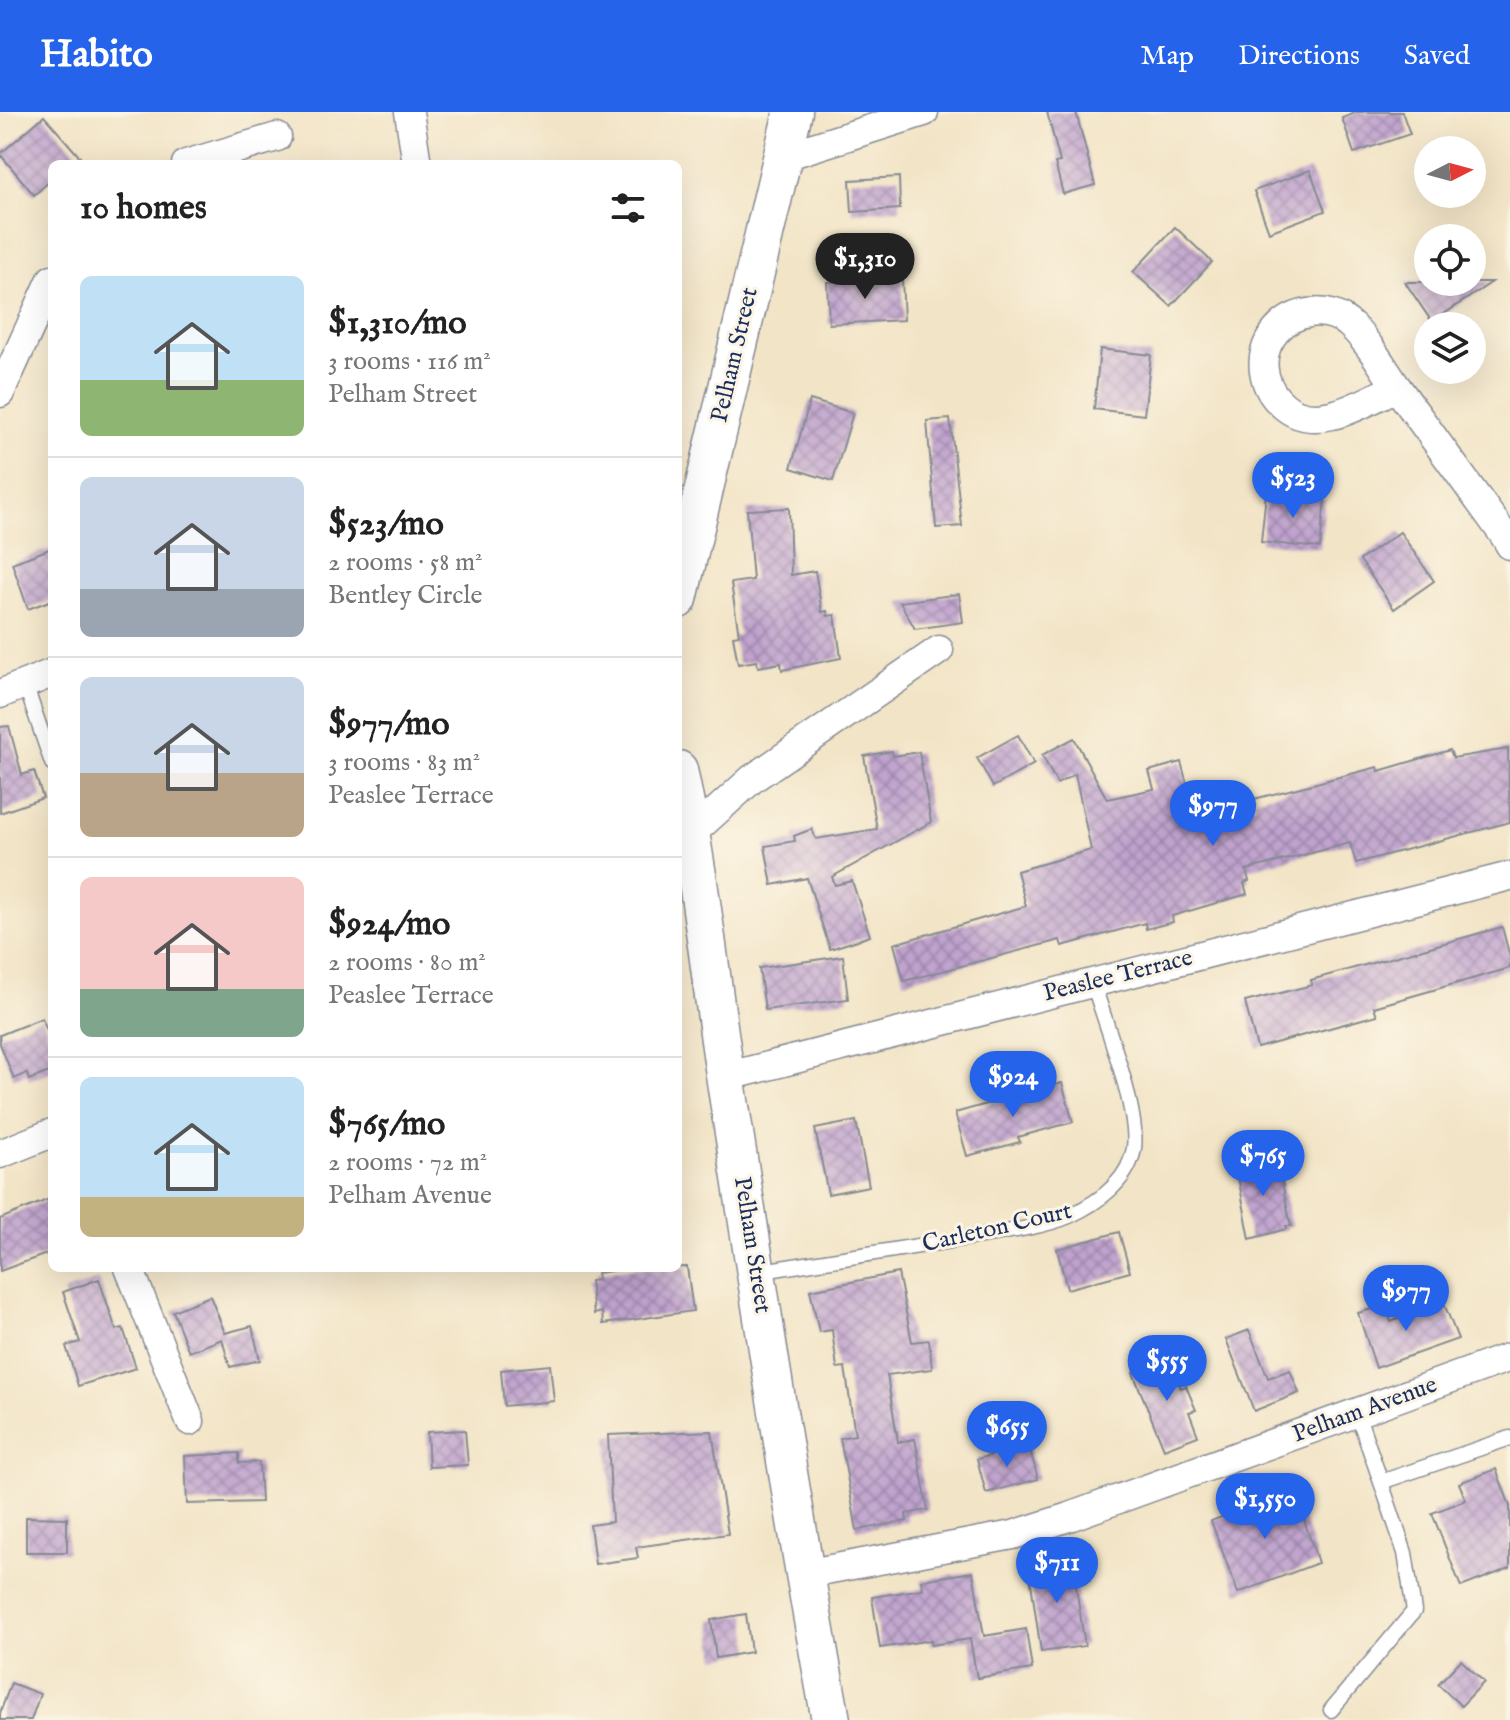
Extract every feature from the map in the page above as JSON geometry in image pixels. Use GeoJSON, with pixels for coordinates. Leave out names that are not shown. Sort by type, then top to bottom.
{"type":"FeatureCollection","features":[{"type":"Feature","properties":{"kind":"main road","name":"Pelham Street"},"geometry":{"type":"LineString","coordinates":[[682,582],[793,112]]}},
{"type":"Feature","properties":{"kind":"main road","name":"Pelham Street"},"geometry":{"type":"LineString","coordinates":[[682,812],[804,1574],[831,1720]]}},
{"type":"Feature","properties":{"kind":"street"},"geometry":{"type":"LineString","coordinates":[[409,112],[416,160]]}},
{"type":"Feature","properties":{"kind":"street"},"geometry":{"type":"LineString","coordinates":[[782,157],[924,112]]}},
{"type":"Feature","properties":{"kind":"street"},"geometry":{"type":"LineString","coordinates":[[199,160],[277,137]]}},
{"type":"Feature","properties":{"kind":"street"},"geometry":{"type":"LineString","coordinates":[[0,393],[48,288]]}},
{"type":"Feature","properties":{"kind":"street"},"geometry":{"type":"LineString","coordinates":[[1397,387],[1338,413],[1321,418],[1304,417],[1276,400],[1267,386],[1263,369],[1264,352],[1271,337],[1289,320],[1313,312],[1331,314],[1347,322],[1359,335],[1397,387],[1510,545]]}},
{"type":"Feature","properties":{"kind":"street"},"geometry":{"type":"LineString","coordinates":[[685,844],[752,779],[939,650]]}},
{"type":"Feature","properties":{"kind":"street"},"geometry":{"type":"LineString","coordinates":[[13,689],[48,675]]}},
{"type":"Feature","properties":{"kind":"street","name":"Peaslee Terrace"},"geometry":{"type":"LineString","coordinates":[[725,1077],[1510,876]]}},
{"type":"Feature","properties":{"kind":"street"},"geometry":{"type":"LineString","coordinates":[[0,1154],[48,1135]]}},
{"type":"Feature","properties":{"kind":"street"},"geometry":{"type":"LineString","coordinates":[[131,1272],[190,1421]]}},
{"type":"Feature","properties":{"kind":"street","name":"Pelham Avenue"},"geometry":{"type":"LineString","coordinates":[[804,1574],[1013,1535],[1510,1357]]}},
{"type":"Feature","properties":{"kind":"lane"},"geometry":{"type":"LineString","coordinates":[[13,689],[48,755]]}},
{"type":"Feature","properties":{"kind":"lane","name":"Carleton Court"},"geometry":{"type":"LineString","coordinates":[[756,1272],[992,1234],[1066,1218],[1094,1203],[1118,1182],[1130,1162],[1134,1146],[1133,1123],[1123,1078],[1093,983]]}},
{"type":"Feature","properties":{"kind":"lane"},"geometry":{"type":"LineString","coordinates":[[1331,1710],[1414,1611],[1405,1553],[1357,1413]]}},
{"type":"Feature","properties":{"kind":"lane"},"geometry":{"type":"LineString","coordinates":[[1381,1482],[1510,1438]]}},
{"type":"Feature","properties":{"kind":"building"},"geometry":{"type":"Polygon","coordinates":[[[1047,112],[1076,112],[1095,185],[1063,194],[1055,163],[1060,162],[1047,112]]]}},
{"type":"Feature","properties":{"kind":"building"},"geometry":{"type":"Polygon","coordinates":[[[1358,112],[1402,112],[1410,134],[1354,153],[1342,118],[1358,112]]]}},
{"type":"Feature","properties":{"kind":"building"},"geometry":{"type":"Polygon","coordinates":[[[44,116],[82,160],[48,160],[48,183],[34,195],[0,154],[44,116]]]}},
{"type":"Feature","properties":{"kind":"building"},"geometry":{"type":"Polygon","coordinates":[[[1310,170],[1325,211],[1269,232],[1254,191],[1310,170]]]}},
{"type":"Feature","properties":{"kind":"building"},"geometry":{"type":"Polygon","coordinates":[[[899,177],[900,209],[852,212],[850,180],[899,177]]]}},
{"type":"Feature","properties":{"kind":"building"},"geometry":{"type":"Polygon","coordinates":[[[1175,227],[1212,262],[1171,306],[1133,272],[1175,227]]]}},
{"type":"Feature","properties":{"kind":"building"},"geometry":{"type":"Polygon","coordinates":[[[902,279],[904,320],[829,324],[827,282],[902,279]]]}},
{"type":"Feature","properties":{"kind":"building"},"geometry":{"type":"Polygon","coordinates":[[[1405,282],[1414,282],[1414,295],[1405,282]]]}},
{"type":"Feature","properties":{"kind":"building"},"geometry":{"type":"Polygon","coordinates":[[[1414,296],[1471,296],[1447,312],[1425,312],[1414,296]]]}},
{"type":"Feature","properties":{"kind":"building"},"geometry":{"type":"Polygon","coordinates":[[[1100,349],[1151,355],[1144,415],[1094,409],[1100,349]]]}},
{"type":"Feature","properties":{"kind":"building"},"geometry":{"type":"Polygon","coordinates":[[[810,400],[853,413],[833,481],[791,468],[810,400]]]}},
{"type":"Feature","properties":{"kind":"building"},"geometry":{"type":"Polygon","coordinates":[[[950,419],[962,526],[936,528],[927,421],[950,419]]]}},
{"type":"Feature","properties":{"kind":"building"},"geometry":{"type":"Polygon","coordinates":[[[1266,493],[1325,499],[1320,548],[1261,542],[1266,493]]]}},
{"type":"Feature","properties":{"kind":"building"},"geometry":{"type":"Polygon","coordinates":[[[789,508],[791,575],[815,571],[822,612],[827,611],[828,616],[835,615],[841,658],[782,670],[781,663],[758,667],[757,661],[738,664],[733,636],[739,635],[731,583],[753,580],[747,510],[789,508]]]}},
{"type":"Feature","properties":{"kind":"building"},"geometry":{"type":"Polygon","coordinates":[[[1400,532],[1434,581],[1394,609],[1360,560],[1400,532]]]}},
{"type":"Feature","properties":{"kind":"building"},"geometry":{"type":"Polygon","coordinates":[[[48,550],[48,602],[28,609],[12,563],[48,550]]]}},
{"type":"Feature","properties":{"kind":"building"},"geometry":{"type":"Polygon","coordinates":[[[959,594],[963,622],[915,629],[900,602],[959,594]]]}},
{"type":"Feature","properties":{"kind":"building"},"geometry":{"type":"Polygon","coordinates":[[[9,726],[22,775],[34,771],[43,798],[0,813],[0,727],[9,726]]]}},
{"type":"Feature","properties":{"kind":"building"},"geometry":{"type":"Polygon","coordinates":[[[1018,735],[1034,764],[993,787],[977,758],[1018,735]]]}},
{"type":"Feature","properties":{"kind":"building"},"geometry":{"type":"Polygon","coordinates":[[[1074,738],[1107,799],[1154,789],[1149,771],[1181,762],[1198,823],[1256,806],[1254,799],[1378,767],[1379,771],[1450,750],[1453,758],[1508,749],[1510,822],[1356,863],[1350,843],[1246,870],[1249,881],[1244,883],[1247,894],[1172,916],[1173,922],[1146,929],[1145,923],[1062,946],[1060,940],[904,981],[894,944],[1026,906],[1017,871],[1091,850],[1075,774],[1057,784],[1042,755],[1074,738]]]}},
{"type":"Feature","properties":{"kind":"building"},"geometry":{"type":"Polygon","coordinates":[[[892,751],[893,756],[919,752],[931,822],[832,877],[835,885],[852,881],[870,936],[830,949],[807,878],[772,885],[765,846],[795,841],[794,836],[812,829],[816,839],[877,829],[864,756],[892,751]]]}},
{"type":"Feature","properties":{"kind":"building"},"geometry":{"type":"Polygon","coordinates":[[[1502,927],[1510,968],[1374,1007],[1377,1015],[1257,1048],[1245,1002],[1312,985],[1311,980],[1502,927]]]}},
{"type":"Feature","properties":{"kind":"building"},"geometry":{"type":"Polygon","coordinates":[[[843,956],[848,999],[765,1010],[759,968],[843,956]]]}},
{"type":"Feature","properties":{"kind":"building"},"geometry":{"type":"Polygon","coordinates":[[[42,1018],[48,1033],[48,1073],[29,1080],[27,1073],[14,1079],[0,1044],[0,1035],[42,1018]]]}},
{"type":"Feature","properties":{"kind":"building"},"geometry":{"type":"Polygon","coordinates":[[[1062,1083],[1073,1122],[1018,1137],[1020,1142],[967,1156],[955,1113],[1062,1083]]]}},
{"type":"Feature","properties":{"kind":"building"},"geometry":{"type":"Polygon","coordinates":[[[856,1121],[869,1186],[828,1194],[815,1129],[856,1121]]]}},
{"type":"Feature","properties":{"kind":"building"},"geometry":{"type":"Polygon","coordinates":[[[1277,1158],[1291,1226],[1250,1239],[1236,1166],[1277,1158]]]}},
{"type":"Feature","properties":{"kind":"building"},"geometry":{"type":"Polygon","coordinates":[[[48,1200],[48,1253],[0,1271],[0,1219],[48,1200]]]}},
{"type":"Feature","properties":{"kind":"building"},"geometry":{"type":"Polygon","coordinates":[[[1119,1232],[1130,1272],[1067,1289],[1057,1249],[1119,1232]]]}},
{"type":"Feature","properties":{"kind":"building"},"geometry":{"type":"Polygon","coordinates":[[[682,1267],[687,1267],[693,1311],[603,1324],[602,1312],[594,1314],[590,1281],[598,1280],[597,1273],[682,1272],[682,1267]]]}},
{"type":"Feature","properties":{"kind":"building"},"geometry":{"type":"Polygon","coordinates":[[[898,1273],[912,1342],[929,1340],[932,1369],[887,1375],[898,1442],[915,1439],[928,1510],[906,1514],[907,1521],[857,1530],[840,1438],[855,1435],[845,1367],[837,1368],[832,1330],[819,1332],[810,1290],[898,1273]]]}},
{"type":"Feature","properties":{"kind":"building"},"geometry":{"type":"Polygon","coordinates":[[[99,1279],[116,1330],[123,1328],[136,1368],[78,1386],[66,1346],[80,1342],[63,1292],[99,1279]]]}},
{"type":"Feature","properties":{"kind":"building"},"geometry":{"type":"Polygon","coordinates":[[[210,1296],[225,1333],[252,1326],[260,1360],[230,1367],[222,1339],[189,1352],[173,1311],[210,1296]]]}},
{"type":"Feature","properties":{"kind":"building"},"geometry":{"type":"Polygon","coordinates":[[[1443,1301],[1458,1339],[1376,1368],[1358,1313],[1386,1305],[1391,1322],[1443,1301]]]}},
{"type":"Feature","properties":{"kind":"building"},"geometry":{"type":"Polygon","coordinates":[[[1249,1330],[1268,1378],[1290,1370],[1299,1393],[1254,1411],[1226,1339],[1249,1330]]]}},
{"type":"Feature","properties":{"kind":"building"},"geometry":{"type":"Polygon","coordinates":[[[1168,1358],[1181,1388],[1186,1386],[1196,1410],[1189,1412],[1198,1436],[1164,1449],[1133,1373],[1168,1358]]]}},
{"type":"Feature","properties":{"kind":"building"},"geometry":{"type":"Polygon","coordinates":[[[550,1365],[554,1401],[504,1406],[501,1370],[550,1365]]]}},
{"type":"Feature","properties":{"kind":"building"},"geometry":{"type":"Polygon","coordinates":[[[465,1430],[468,1465],[429,1467],[427,1432],[465,1430]]]}},
{"type":"Feature","properties":{"kind":"building"},"geometry":{"type":"Polygon","coordinates":[[[712,1431],[728,1534],[636,1547],[638,1558],[595,1564],[590,1525],[612,1522],[608,1435],[712,1431]]]}},
{"type":"Feature","properties":{"kind":"building"},"geometry":{"type":"Polygon","coordinates":[[[1029,1446],[1038,1479],[986,1493],[977,1459],[1029,1446]]]}},
{"type":"Feature","properties":{"kind":"building"},"geometry":{"type":"Polygon","coordinates":[[[239,1453],[239,1463],[259,1462],[261,1502],[187,1504],[185,1456],[239,1453]]]}},
{"type":"Feature","properties":{"kind":"building"},"geometry":{"type":"Polygon","coordinates":[[[1496,1469],[1510,1506],[1510,1568],[1461,1587],[1432,1513],[1466,1500],[1459,1483],[1496,1469]]]}},
{"type":"Feature","properties":{"kind":"building"},"geometry":{"type":"Polygon","coordinates":[[[1294,1489],[1318,1563],[1238,1593],[1211,1521],[1294,1489]]]}},
{"type":"Feature","properties":{"kind":"building"},"geometry":{"type":"Polygon","coordinates":[[[26,1517],[67,1518],[67,1552],[26,1552],[26,1517]]]}},
{"type":"Feature","properties":{"kind":"building"},"geometry":{"type":"Polygon","coordinates":[[[1071,1554],[1085,1646],[1041,1652],[1029,1569],[1046,1567],[1045,1558],[1071,1554]]]}},
{"type":"Feature","properties":{"kind":"building"},"geometry":{"type":"Polygon","coordinates":[[[973,1572],[984,1636],[1026,1629],[1032,1669],[977,1678],[970,1639],[931,1645],[931,1640],[880,1648],[872,1597],[923,1589],[921,1580],[973,1572]]]}},
{"type":"Feature","properties":{"kind":"building"},"geometry":{"type":"Polygon","coordinates":[[[746,1614],[751,1652],[716,1658],[711,1620],[746,1614]]]}},
{"type":"Feature","properties":{"kind":"building"},"geometry":{"type":"Polygon","coordinates":[[[1461,1660],[1484,1682],[1461,1706],[1438,1684],[1461,1660]]]}},
{"type":"Feature","properties":{"kind":"building"},"geometry":{"type":"Polygon","coordinates":[[[11,1683],[40,1694],[31,1720],[0,1720],[11,1683]]]}}]}
